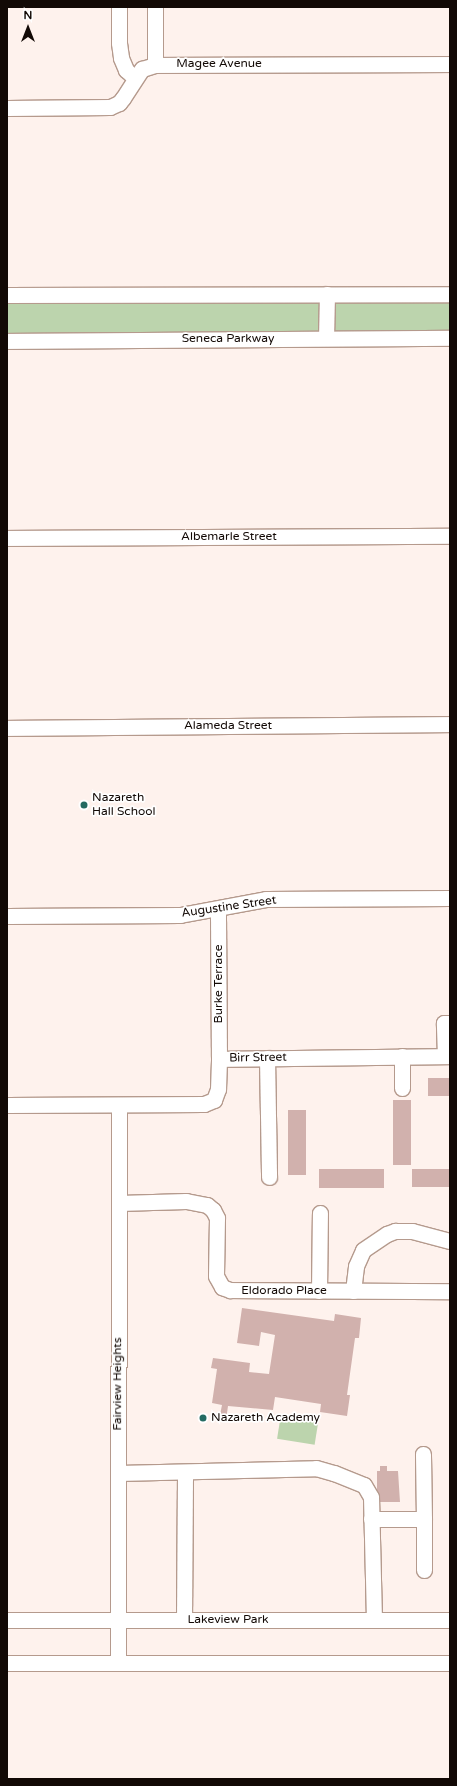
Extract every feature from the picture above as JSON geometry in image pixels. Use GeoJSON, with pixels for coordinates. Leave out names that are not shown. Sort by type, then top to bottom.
{"type":"FeatureCollection","features":[{"type":"Feature","properties":{"kind":"street"},"geometry":{"type":"LineString","coordinates":[[119,7],[119,43],[121,58],[126,70],[135,78]]}},
{"type":"Feature","properties":{"kind":"street"},"geometry":{"type":"LineString","coordinates":[[155,7],[156,65]]}},
{"type":"Feature","properties":{"kind":"street","name":"Magee Avenue"},"geometry":{"type":"LineString","coordinates":[[7,108],[110,107],[123,98],[135,78],[146,67],[156,65],[450,64]]}},
{"type":"Feature","properties":{"kind":"street"},"geometry":{"type":"LineString","coordinates":[[326,338],[327,294]]}},
{"type":"Feature","properties":{"kind":"street"},"geometry":{"type":"LineString","coordinates":[[7,295],[450,294]]}},
{"type":"Feature","properties":{"kind":"street","name":"Seneca Parkway"},"geometry":{"type":"LineString","coordinates":[[7,341],[450,338]]}},
{"type":"Feature","properties":{"kind":"street","name":"Albemarle Street"},"geometry":{"type":"LineString","coordinates":[[7,538],[450,536]]}},
{"type":"Feature","properties":{"kind":"street","name":"Alameda Street"},"geometry":{"type":"LineString","coordinates":[[7,728],[450,724]]}},
{"type":"Feature","properties":{"kind":"street","name":"Augustine Street"},"geometry":{"type":"LineString","coordinates":[[7,916],[180,915],[266,899],[450,898]]}},
{"type":"Feature","properties":{"kind":"street","name":"Burke Terrace"},"geometry":{"type":"LineString","coordinates":[[218,909],[219,1059]]}},
{"type":"Feature","properties":{"kind":"street"},"geometry":{"type":"LineString","coordinates":[[448,1056],[444,1023],[450,1023]]}},
{"type":"Feature","properties":{"kind":"street"},"geometry":{"type":"LineString","coordinates":[[402,1056],[402,1088]]}},
{"type":"Feature","properties":{"kind":"street","name":"Birr Street"},"geometry":{"type":"LineString","coordinates":[[7,1105],[204,1104],[211,1102],[216,1097],[219,1059],[448,1056]]}},
{"type":"Feature","properties":{"kind":"street"},"geometry":{"type":"LineString","coordinates":[[267,1058],[269,1177]]}},
{"type":"Feature","properties":{"kind":"street","name":"Fairview Heights"},"geometry":{"type":"LineString","coordinates":[[118,1663],[119,1105]]}},
{"type":"Feature","properties":{"kind":"street","name":"Eldorado Place"},"geometry":{"type":"LineString","coordinates":[[119,1203],[186,1201],[207,1205],[213,1210],[217,1222],[216,1276],[218,1282],[226,1288],[237,1291],[450,1291]]}},
{"type":"Feature","properties":{"kind":"street"},"geometry":{"type":"LineString","coordinates":[[319,1291],[320,1213]]}},
{"type":"Feature","properties":{"kind":"street"},"geometry":{"type":"LineString","coordinates":[[353,1291],[356,1266],[363,1250],[388,1234],[404,1230],[428,1234],[450,1241]]}},
{"type":"Feature","properties":{"kind":"street"},"geometry":{"type":"LineString","coordinates":[[423,1454],[424,1570]]}},
{"type":"Feature","properties":{"kind":"street"},"geometry":{"type":"LineString","coordinates":[[118,1473],[316,1468],[364,1485],[371,1497],[374,1620]]}},
{"type":"Feature","properties":{"kind":"street"},"geometry":{"type":"LineString","coordinates":[[184,1472],[184,1620]]}},
{"type":"Feature","properties":{"kind":"street"},"geometry":{"type":"LineString","coordinates":[[371,1519],[424,1519]]}},
{"type":"Feature","properties":{"kind":"street","name":"Lakeview Park"},"geometry":{"type":"LineString","coordinates":[[7,1620],[450,1620]]}},
{"type":"Feature","properties":{"kind":"street"},"geometry":{"type":"LineString","coordinates":[[7,1663],[450,1663]]}},
{"type":"Feature","properties":{"kind":"green space"},"geometry":{"type":"Polygon","coordinates":[[[7,300],[450,300],[450,333],[7,333],[7,300]]]}},
{"type":"Feature","properties":{"kind":"green space"},"geometry":{"type":"Polygon","coordinates":[[[281,1414],[319,1420],[315,1445],[277,1439],[281,1414]]]}},
{"type":"Feature","properties":{"kind":"building"},"geometry":{"type":"Polygon","coordinates":[[[428,1078],[450,1078],[450,1096],[428,1096],[428,1078]]]}},
{"type":"Feature","properties":{"kind":"building"},"geometry":{"type":"Polygon","coordinates":[[[393,1100],[411,1100],[411,1165],[393,1165],[393,1100]]]}},
{"type":"Feature","properties":{"kind":"building"},"geometry":{"type":"Polygon","coordinates":[[[288,1110],[306,1110],[306,1175],[288,1175],[288,1110]]]}},
{"type":"Feature","properties":{"kind":"building"},"geometry":{"type":"Polygon","coordinates":[[[319,1169],[384,1169],[384,1188],[319,1188],[319,1169]]]}},
{"type":"Feature","properties":{"kind":"building"},"geometry":{"type":"Polygon","coordinates":[[[412,1169],[450,1169],[450,1187],[412,1187],[412,1169]]]}},
{"type":"Feature","properties":{"kind":"building"},"geometry":{"type":"Polygon","coordinates":[[[242,1308],[334,1321],[335,1314],[361,1318],[359,1338],[355,1338],[347,1395],[350,1395],[347,1416],[320,1412],[321,1404],[275,1397],[273,1410],[228,1406],[226,1420],[219,1420],[222,1405],[212,1403],[217,1369],[211,1368],[213,1358],[250,1363],[249,1372],[269,1374],[275,1335],[261,1332],[259,1346],[237,1343],[242,1308]]]}},
{"type":"Feature","properties":{"kind":"building"},"geometry":{"type":"Polygon","coordinates":[[[380,1466],[387,1466],[387,1471],[398,1471],[400,1502],[377,1502],[377,1471],[380,1471],[380,1466]]]}},
{"type":"Feature","properties":{"kind":"place","name":"Nazareth Hall School"},"geometry":{"type":"Point","coordinates":[84,805]}},
{"type":"Feature","properties":{"kind":"place","name":"Nazareth Academy"},"geometry":{"type":"Point","coordinates":[203,1418]}}]}
